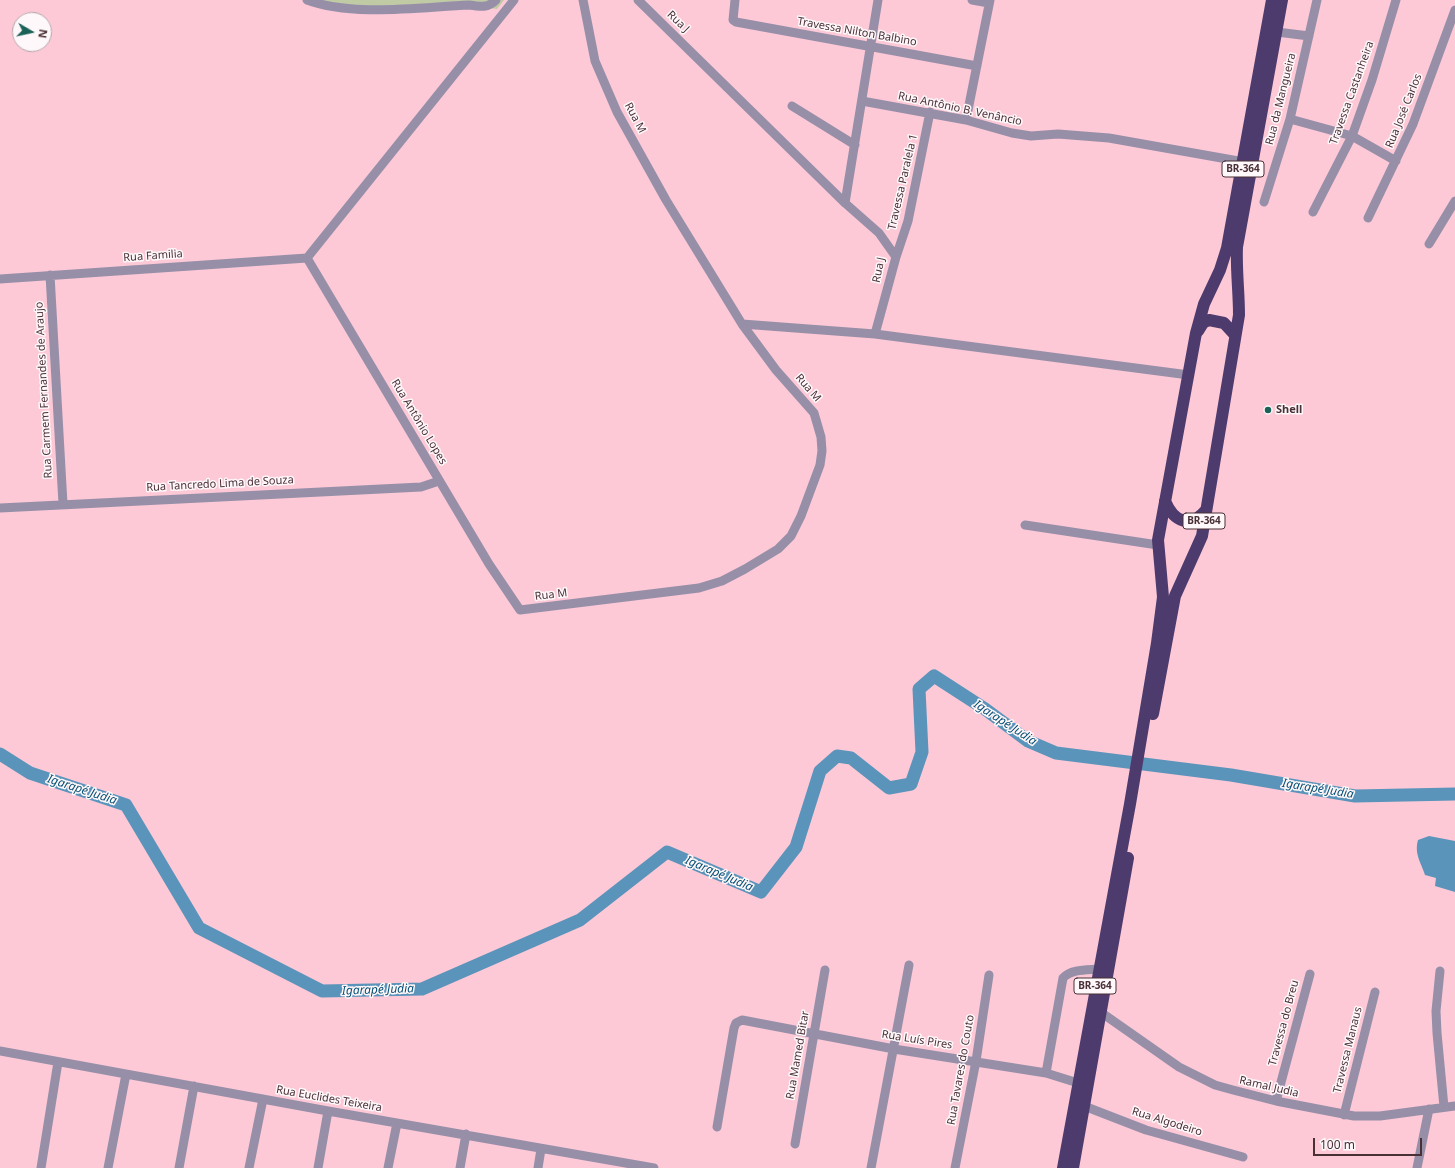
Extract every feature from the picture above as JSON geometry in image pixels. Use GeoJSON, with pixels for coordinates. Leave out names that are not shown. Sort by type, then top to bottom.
{"type":"FeatureCollection","features":[{"type":"Feature","properties":{"kind":"highway","name":"BR-364"},"geometry":{"type":"LineString","coordinates":[[1073,1168],[1151,701],[1163,597],[1158,545],[1165,501],[1196,333],[1204,304],[1220,270],[1227,248],[1244,162],[1272,0]]}},
{"type":"Feature","properties":{"kind":"highway","name":"BR-364"},"geometry":{"type":"LineString","coordinates":[[1151,701],[1175,596],[1202,536],[1235,335],[1239,296],[1236,268],[1237,247],[1282,0]]}},
{"type":"Feature","properties":{"kind":"highway"},"geometry":{"type":"LineString","coordinates":[[1196,333],[1203,323],[1209,320],[1224,323],[1235,335]]}},
{"type":"Feature","properties":{"kind":"highway"},"geometry":{"type":"LineString","coordinates":[[1165,501],[1173,514],[1181,520],[1194,520],[1199,518],[1206,510]]}},
{"type":"Feature","properties":{"kind":"highway","name":"BR-364"},"geometry":{"type":"LineString","coordinates":[[1063,1168],[1098,969],[1134,804]]}},
{"type":"Feature","properties":{"kind":"street"},"geometry":{"type":"LineString","coordinates":[[307,0],[316,4],[350,10],[470,5]]}},
{"type":"Feature","properties":{"kind":"street"},"geometry":{"type":"LineString","coordinates":[[350,0],[350,10]]}},
{"type":"Feature","properties":{"kind":"street"},"geometry":{"type":"LineString","coordinates":[[456,0],[482,7],[490,6],[496,0]]}},
{"type":"Feature","properties":{"kind":"street"},"geometry":{"type":"LineString","coordinates":[[307,258],[514,0]]}},
{"type":"Feature","properties":{"kind":"street","name":"Rua M"},"geometry":{"type":"LineString","coordinates":[[511,598],[520,610],[699,588],[722,581],[778,549],[791,536],[801,516],[820,465],[822,451],[818,424],[814,413],[776,370],[742,324],[666,200],[617,112],[595,61],[583,0]]}},
{"type":"Feature","properties":{"kind":"street","name":"Rua J"},"geometry":{"type":"LineString","coordinates":[[638,0],[845,203],[879,233],[896,257],[875,334]]}},
{"type":"Feature","properties":{"kind":"street","name":"Travessa Nilton Balbino"},"geometry":{"type":"LineString","coordinates":[[735,0],[733,20],[736,22],[977,66]]}},
{"type":"Feature","properties":{"kind":"street"},"geometry":{"type":"LineString","coordinates":[[845,203],[878,0]]}},
{"type":"Feature","properties":{"kind":"street"},"geometry":{"type":"LineString","coordinates":[[966,120],[990,2],[972,0]]}},
{"type":"Feature","properties":{"kind":"street","name":"Rua da Mangueira"},"geometry":{"type":"LineString","coordinates":[[1264,202],[1290,119],[1317,0]]}},
{"type":"Feature","properties":{"kind":"street","name":"Travessa Castanheira"},"geometry":{"type":"LineString","coordinates":[[1313,212],[1352,136],[1372,80],[1396,0]]}},
{"type":"Feature","properties":{"kind":"street","name":"Rua José Carlos"},"geometry":{"type":"LineString","coordinates":[[1368,218],[1413,124],[1455,10]]}},
{"type":"Feature","properties":{"kind":"street"},"geometry":{"type":"LineString","coordinates":[[1276,32],[1309,36]]}},
{"type":"Feature","properties":{"kind":"street","name":"Rua Antônio B. Venâncio"},"geometry":{"type":"LineString","coordinates":[[862,101],[930,112],[966,120],[1012,134],[1031,136],[1058,134],[1109,138],[1244,162]]}},
{"type":"Feature","properties":{"kind":"street"},"geometry":{"type":"LineString","coordinates":[[792,106],[855,145]]}},
{"type":"Feature","properties":{"kind":"street","name":"Travessa Paralela 1"},"geometry":{"type":"LineString","coordinates":[[896,257],[908,221],[930,112]]}},
{"type":"Feature","properties":{"kind":"street"},"geometry":{"type":"LineString","coordinates":[[1290,119],[1352,136],[1396,161]]}},
{"type":"Feature","properties":{"kind":"street"},"geometry":{"type":"LineString","coordinates":[[1429,244],[1455,201]]}},
{"type":"Feature","properties":{"kind":"street","name":"Rua Familia"},"geometry":{"type":"LineString","coordinates":[[0,278],[307,258]]}},
{"type":"Feature","properties":{"kind":"street","name":"Rua Antônio Lopes"},"geometry":{"type":"LineString","coordinates":[[307,258],[511,598]]}},
{"type":"Feature","properties":{"kind":"street","name":"Rua Carmem Fernandes de Araujo"},"geometry":{"type":"LineString","coordinates":[[50,275],[63,504]]}},
{"type":"Feature","properties":{"kind":"street"},"geometry":{"type":"LineString","coordinates":[[742,324],[875,334],[1189,375]]}},
{"type":"Feature","properties":{"kind":"street","name":"Rua Tancredo Lima de Souza"},"geometry":{"type":"LineString","coordinates":[[0,508],[421,487],[440,481]]}},
{"type":"Feature","properties":{"kind":"street"},"geometry":{"type":"LineString","coordinates":[[1025,525],[1158,545]]}},
{"type":"Feature","properties":{"kind":"street"},"geometry":{"type":"LineString","coordinates":[[871,1168],[909,965]]}},
{"type":"Feature","properties":{"kind":"street"},"geometry":{"type":"LineString","coordinates":[[1046,1073],[1063,978],[1066,975],[1079,970],[1098,969]]}},
{"type":"Feature","properties":{"kind":"street","name":"Rua Mamed Bitar"},"geometry":{"type":"LineString","coordinates":[[794,1144],[815,1034],[825,970]]}},
{"type":"Feature","properties":{"kind":"street"},"geometry":{"type":"LineString","coordinates":[[1440,971],[1436,1011],[1444,1107]]}},
{"type":"Feature","properties":{"kind":"street","name":"Travessa do Breu"},"geometry":{"type":"LineString","coordinates":[[1276,1101],[1310,974]]}},
{"type":"Feature","properties":{"kind":"street","name":"Rua Tavares do Couto"},"geometry":{"type":"LineString","coordinates":[[955,1168],[976,1061],[989,975]]}},
{"type":"Feature","properties":{"kind":"street","name":"Travessa Manaus"},"geometry":{"type":"LineString","coordinates":[[1344,1115],[1375,992]]}},
{"type":"Feature","properties":{"kind":"street","name":"Ramal Judia"},"geometry":{"type":"LineString","coordinates":[[1099,1011],[1192,1074],[1233,1090],[1276,1101],[1354,1116],[1380,1116],[1455,1106]]}},
{"type":"Feature","properties":{"kind":"street","name":"Rua Luís Pires"},"geometry":{"type":"LineString","coordinates":[[717,1127],[735,1026],[742,1020],[894,1049],[1046,1073],[1078,1083]]}},
{"type":"Feature","properties":{"kind":"street","name":"Rua Euclides Teixeira"},"geometry":{"type":"LineString","coordinates":[[0,1052],[194,1086],[263,1100],[466,1134],[610,1164],[654,1168]]}},
{"type":"Feature","properties":{"kind":"street"},"geometry":{"type":"LineString","coordinates":[[41,1168],[58,1062]]}},
{"type":"Feature","properties":{"kind":"street"},"geometry":{"type":"LineString","coordinates":[[108,1168],[126,1074]]}},
{"type":"Feature","properties":{"kind":"street"},"geometry":{"type":"LineString","coordinates":[[179,1168],[194,1086]]}},
{"type":"Feature","properties":{"kind":"street"},"geometry":{"type":"LineString","coordinates":[[249,1168],[263,1100]]}},
{"type":"Feature","properties":{"kind":"street","name":"Rua Algodeiro"},"geometry":{"type":"LineString","coordinates":[[1084,1106],[1146,1130],[1243,1157]]}},
{"type":"Feature","properties":{"kind":"street"},"geometry":{"type":"LineString","coordinates":[[1417,1168],[1429,1109]]}},
{"type":"Feature","properties":{"kind":"street"},"geometry":{"type":"LineString","coordinates":[[318,1168],[328,1111]]}},
{"type":"Feature","properties":{"kind":"street"},"geometry":{"type":"LineString","coordinates":[[388,1168],[397,1123]]}},
{"type":"Feature","properties":{"kind":"street"},"geometry":{"type":"LineString","coordinates":[[460,1168],[466,1134]]}},
{"type":"Feature","properties":{"kind":"street"},"geometry":{"type":"LineString","coordinates":[[538,1168],[541,1149]]}},
{"type":"Feature","properties":{"kind":"green space"},"geometry":{"type":"Polygon","coordinates":[[[307,0],[504,0],[497,9],[469,5],[350,10],[307,0]]]}},
{"type":"Feature","properties":{"kind":"water"},"geometry":{"type":"Polygon","coordinates":[[[1429,836],[1455,841],[1455,892],[1435,886],[1436,878],[1425,875],[1418,858],[1417,845],[1418,840],[1429,836]]]}},
{"type":"Feature","properties":{"kind":"waterway","name":"Igarapé Judia"},"geometry":{"type":"LineString","coordinates":[[0,754],[30,773],[126,805],[199,928],[322,991],[422,989],[580,920],[667,852],[761,892],[796,847],[820,771],[837,756],[851,758],[889,788],[911,784],[922,752],[919,689],[934,676],[985,709],[1028,741],[1056,753],[1231,775],[1355,796],[1455,794]]}},
{"type":"Feature","properties":{"kind":"place","name":"Shell"},"geometry":{"type":"Point","coordinates":[1268,410]}}]}
